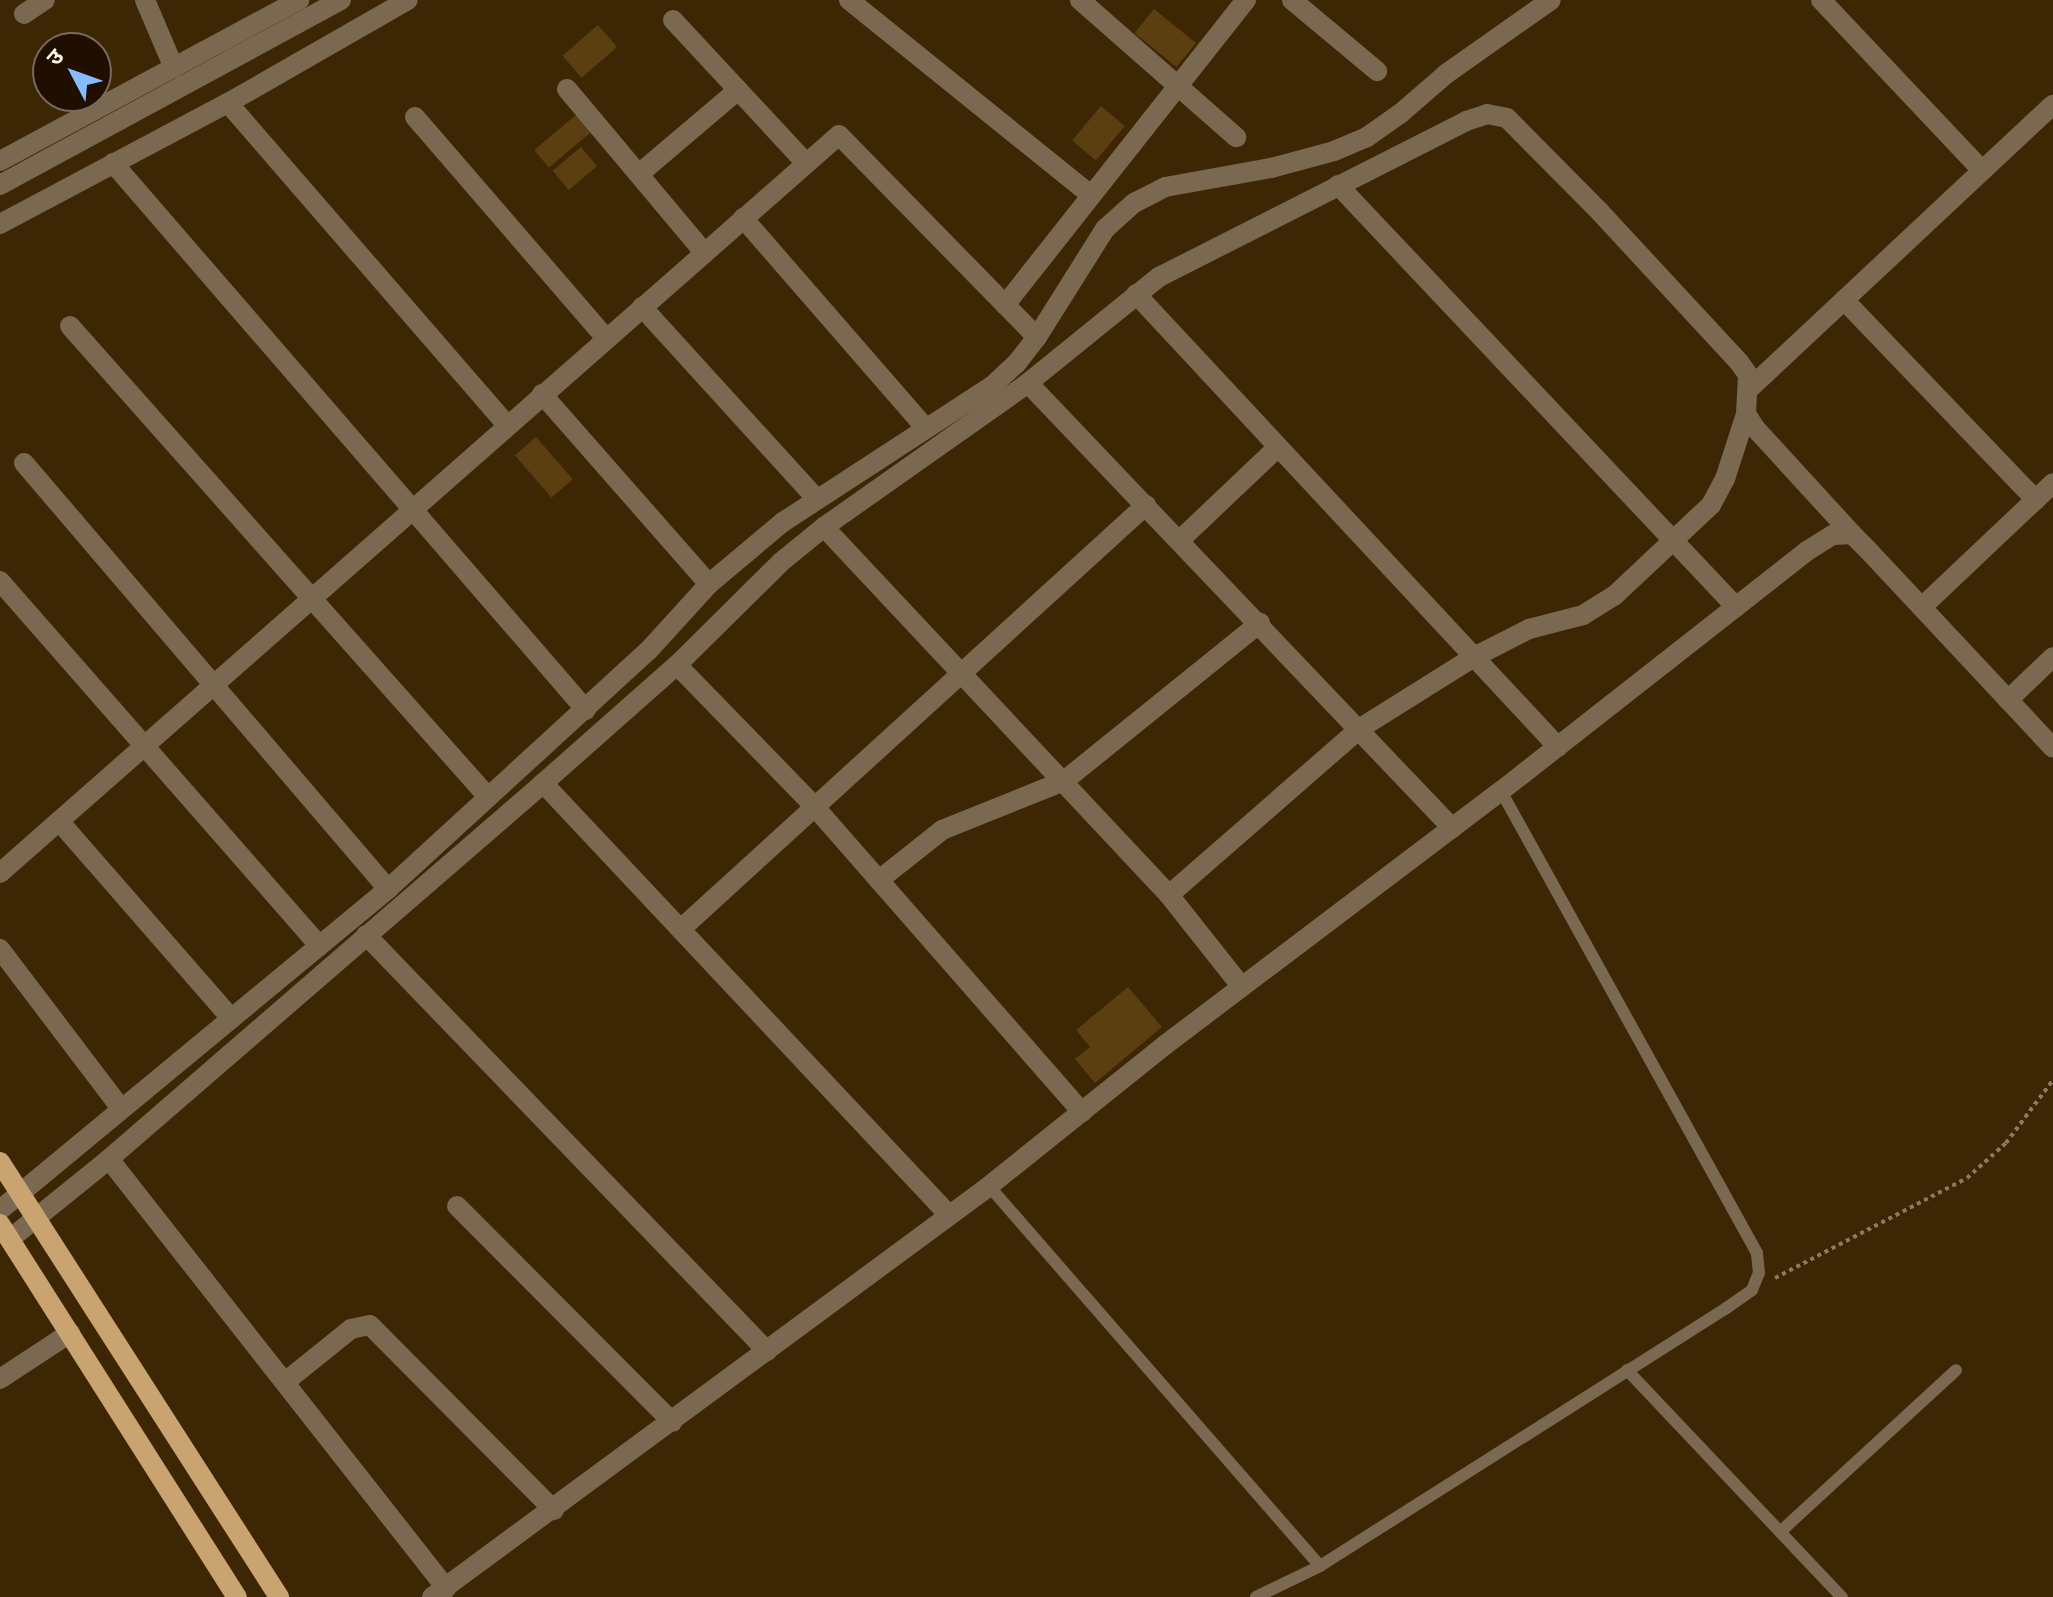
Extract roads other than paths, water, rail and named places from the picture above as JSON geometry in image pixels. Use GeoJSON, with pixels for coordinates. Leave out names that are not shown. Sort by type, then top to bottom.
{"type":"FeatureCollection","features":[{"type":"Feature","properties":{"kind":"main road"},"geometry":{"type":"LineString","coordinates":[[0,1162],[279,1597]]}},
{"type":"Feature","properties":{"kind":"main road"},"geometry":{"type":"LineString","coordinates":[[5,1231],[237,1597]]}},
{"type":"Feature","properties":{"kind":"street"},"geometry":{"type":"LineString","coordinates":[[24,14],[45,0]]}},
{"type":"Feature","properties":{"kind":"street"},"geometry":{"type":"LineString","coordinates":[[145,0],[174,68]]}},
{"type":"Feature","properties":{"kind":"street"},"geometry":{"type":"LineString","coordinates":[[0,161],[299,0]]}},
{"type":"Feature","properties":{"kind":"street"},"geometry":{"type":"LineString","coordinates":[[0,185],[341,0]]}},
{"type":"Feature","properties":{"kind":"street"},"geometry":{"type":"LineString","coordinates":[[0,224],[228,103],[408,0]]}},
{"type":"Feature","properties":{"kind":"street"},"geometry":{"type":"LineString","coordinates":[[849,0],[1091,195]]}},
{"type":"Feature","properties":{"kind":"street"},"geometry":{"type":"LineString","coordinates":[[1080,0],[1236,137]]}},
{"type":"Feature","properties":{"kind":"street"},"geometry":{"type":"LineString","coordinates":[[1005,305],[1246,0]]}},
{"type":"Feature","properties":{"kind":"street"},"geometry":{"type":"LineString","coordinates":[[1292,0],[1377,71]]}},
{"type":"Feature","properties":{"kind":"street"},"geometry":{"type":"LineString","coordinates":[[0,1210],[120,1107],[388,889],[586,710],[648,651],[709,584],[783,522],[992,386],[1016,364],[1037,337],[1105,229],[1134,203],[1165,187],[1271,168],[1334,151],[1367,137],[1446,74],[1551,0]]}},
{"type":"Feature","properties":{"kind":"street"},"geometry":{"type":"LineString","coordinates":[[1821,0],[1982,170]]}},
{"type":"Feature","properties":{"kind":"street"},"geometry":{"type":"LineString","coordinates":[[673,20],[806,163]]}},
{"type":"Feature","properties":{"kind":"street"},"geometry":{"type":"LineString","coordinates":[[567,89],[704,252]]}},
{"type":"Feature","properties":{"kind":"street"},"geometry":{"type":"LineString","coordinates":[[639,174],[738,90]]}},
{"type":"Feature","properties":{"kind":"street"},"geometry":{"type":"LineString","coordinates":[[228,103],[507,425]]}},
{"type":"Feature","properties":{"kind":"street"},"geometry":{"type":"LineString","coordinates":[[1749,389],[2053,105]]}},
{"type":"Feature","properties":{"kind":"street"},"geometry":{"type":"LineString","coordinates":[[5,1231],[38,1219],[109,1159],[677,665],[781,562],[824,527],[1028,383],[1136,294],[1207,250],[1466,121],[1487,114],[1507,118],[1748,375],[1746,414],[1719,493],[1700,519],[1599,608],[1565,621],[1529,629],[1474,657],[1359,729],[1169,895]]}},
{"type":"Feature","properties":{"kind":"street"},"geometry":{"type":"LineString","coordinates":[[415,117],[606,338]]}},
{"type":"Feature","properties":{"kind":"street"},"geometry":{"type":"LineString","coordinates":[[0,873],[839,135],[1037,337]]}},
{"type":"Feature","properties":{"kind":"street"},"geometry":{"type":"LineString","coordinates":[[113,163],[586,710]]}},
{"type":"Feature","properties":{"kind":"street"},"geometry":{"type":"LineString","coordinates":[[1338,185],[1736,607]]}},
{"type":"Feature","properties":{"kind":"street"},"geometry":{"type":"LineString","coordinates":[[743,218],[925,427]]}},
{"type":"Feature","properties":{"kind":"street"},"geometry":{"type":"LineString","coordinates":[[1136,294],[1558,747]]}},
{"type":"Feature","properties":{"kind":"street"},"geometry":{"type":"LineString","coordinates":[[1844,300],[2036,500]]}},
{"type":"Feature","properties":{"kind":"street"},"geometry":{"type":"LineString","coordinates":[[642,307],[817,499]]}},
{"type":"Feature","properties":{"kind":"street"},"geometry":{"type":"LineString","coordinates":[[70,326],[488,797]]}},
{"type":"Feature","properties":{"kind":"street"},"geometry":{"type":"LineString","coordinates":[[1028,383],[1260,623],[1452,828]]}},
{"type":"Feature","properties":{"kind":"street"},"geometry":{"type":"LineString","coordinates":[[542,394],[709,584]]}},
{"type":"Feature","properties":{"kind":"street"},"geometry":{"type":"LineString","coordinates":[[1746,414],[1852,534],[2053,748]]}},
{"type":"Feature","properties":{"kind":"street"},"geometry":{"type":"LineString","coordinates":[[1180,540],[1278,447]]}},
{"type":"Feature","properties":{"kind":"street"},"geometry":{"type":"LineString","coordinates":[[24,463],[388,889]]}},
{"type":"Feature","properties":{"kind":"street"},"geometry":{"type":"LineString","coordinates":[[1922,607],[2053,483]]}},
{"type":"Feature","properties":{"kind":"street"},"geometry":{"type":"LineString","coordinates":[[682,928],[1146,505]]}},
{"type":"Feature","properties":{"kind":"street"},"geometry":{"type":"LineString","coordinates":[[824,527],[1169,895],[1242,987]]}},
{"type":"Feature","properties":{"kind":"street"},"geometry":{"type":"LineString","coordinates":[[109,1159],[285,1382],[444,1594],[989,1186],[1807,551],[1833,535],[1852,534]]}},
{"type":"Feature","properties":{"kind":"street"},"geometry":{"type":"LineString","coordinates":[[0,581],[319,946]]}},
{"type":"Feature","properties":{"kind":"street"},"geometry":{"type":"LineString","coordinates":[[879,880],[942,830],[1064,781],[1260,623]]}},
{"type":"Feature","properties":{"kind":"street"},"geometry":{"type":"LineString","coordinates":[[2008,700],[2053,657]]}},
{"type":"Feature","properties":{"kind":"street"},"geometry":{"type":"LineString","coordinates":[[677,665],[814,806],[1082,1112]]}},
{"type":"Feature","properties":{"kind":"street"},"geometry":{"type":"LineString","coordinates":[[543,783],[949,1215]]}},
{"type":"Feature","properties":{"kind":"street"},"geometry":{"type":"LineString","coordinates":[[59,821],[231,1018]]}},
{"type":"Feature","properties":{"kind":"street"},"geometry":{"type":"LineString","coordinates":[[366,935],[767,1351]]}},
{"type":"Feature","properties":{"kind":"street"},"geometry":{"type":"LineString","coordinates":[[0,949],[120,1107]]}},
{"type":"Feature","properties":{"kind":"street"},"geometry":{"type":"LineString","coordinates":[[457,1206],[672,1422]]}},
{"type":"Feature","properties":{"kind":"street"},"geometry":{"type":"LineString","coordinates":[[285,1382],[351,1329],[370,1325],[554,1510]]}},
{"type":"Feature","properties":{"kind":"street"},"geometry":{"type":"LineString","coordinates":[[0,1379],[70,1333]]}},
{"type":"Feature","properties":{"kind":"lane"},"geometry":{"type":"LineString","coordinates":[[1256,1597],[1320,1566],[1752,1290],[1759,1273],[1757,1253],[1501,791]]}},
{"type":"Feature","properties":{"kind":"lane"},"geometry":{"type":"LineString","coordinates":[[989,1186],[1320,1566]]}},
{"type":"Feature","properties":{"kind":"lane"},"geometry":{"type":"LineString","coordinates":[[1627,1370],[1842,1597]]}},
{"type":"Feature","properties":{"kind":"lane"},"geometry":{"type":"LineString","coordinates":[[1780,1532],[1956,1370]]}}]}
